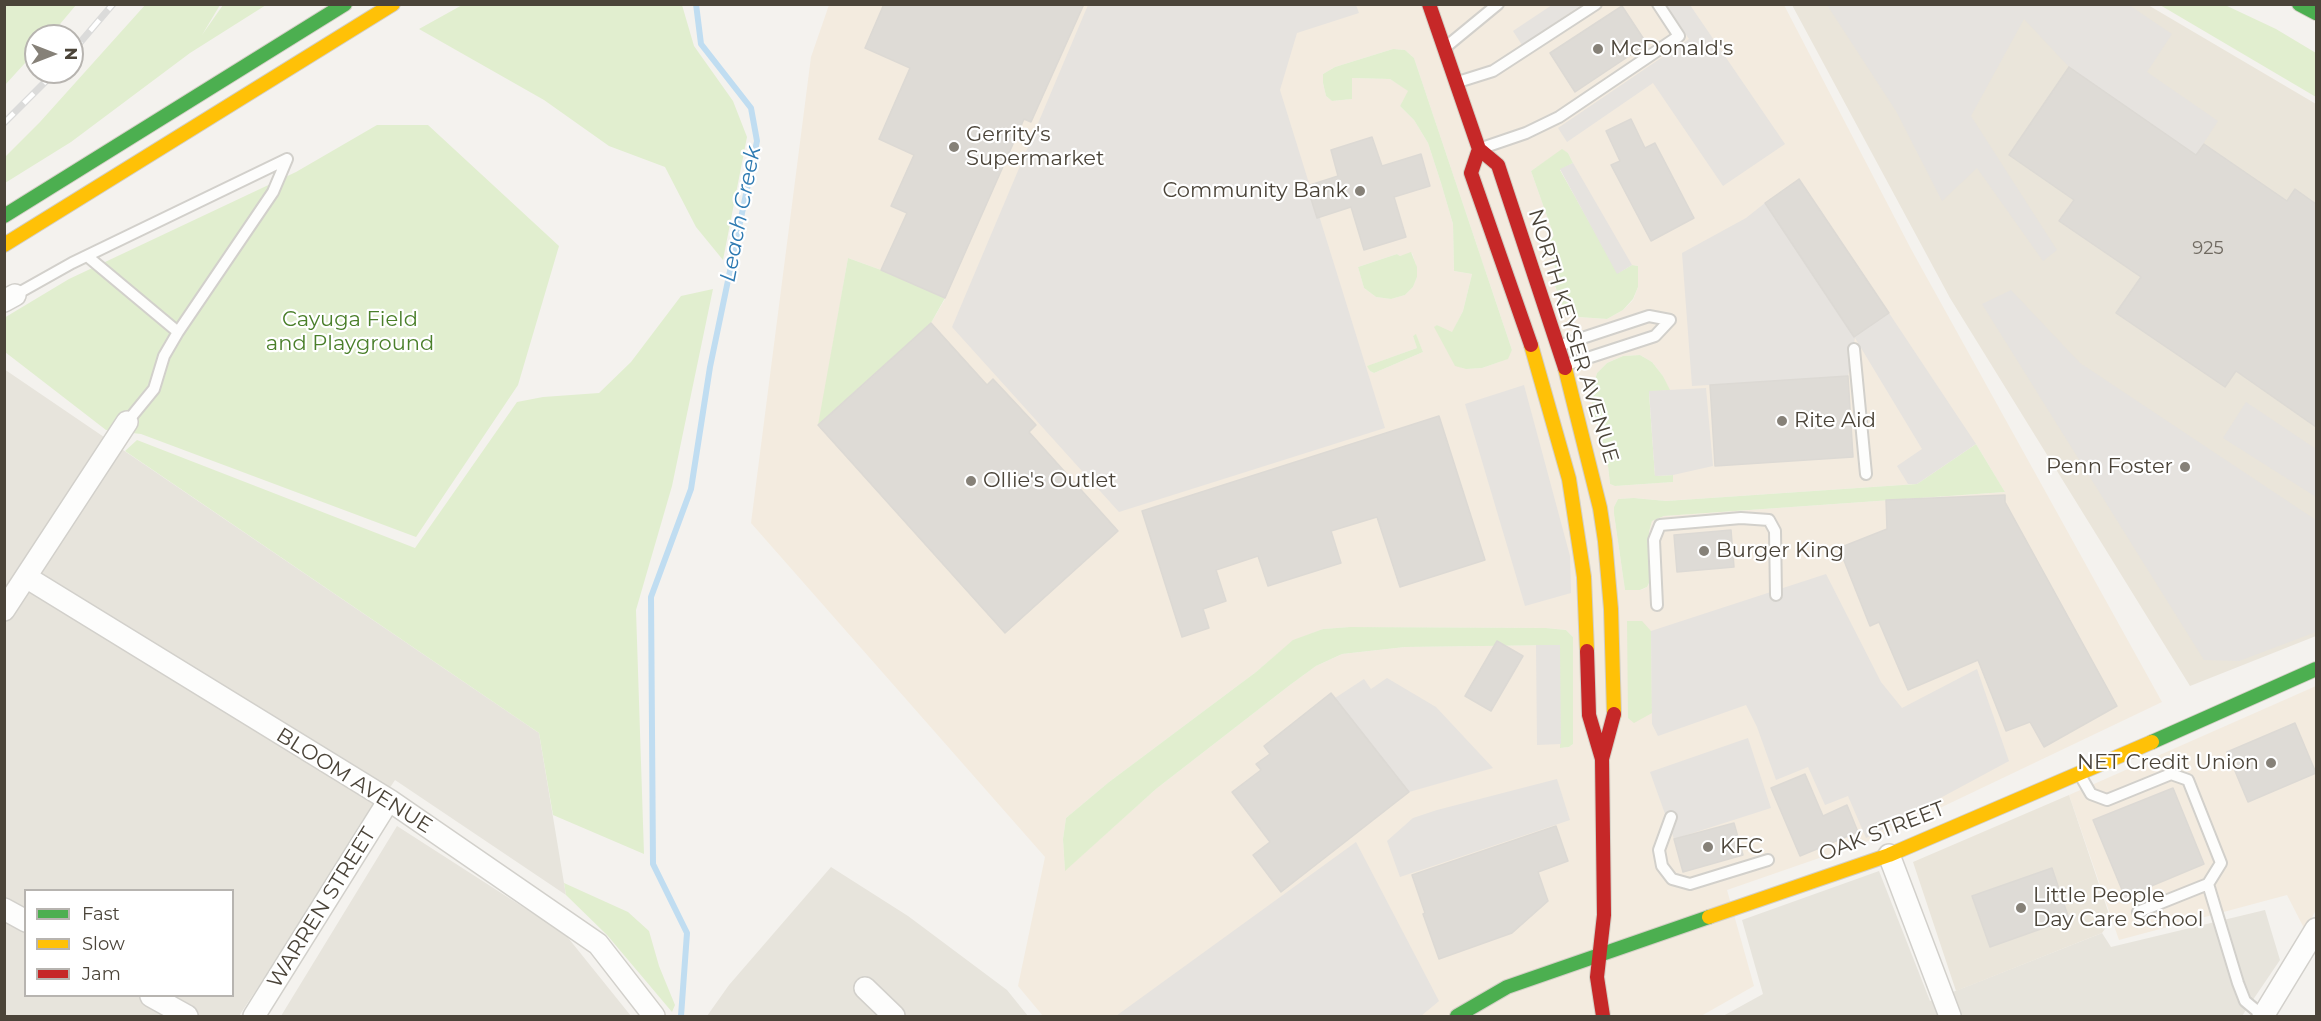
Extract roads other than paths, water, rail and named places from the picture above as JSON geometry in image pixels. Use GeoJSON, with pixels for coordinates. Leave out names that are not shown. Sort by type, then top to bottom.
{"type":"FeatureCollection","features":[{"type":"Feature","properties":{"kind":"main road"},"geometry":{"type":"LineString","coordinates":[[4,216],[345,4]]}},
{"type":"Feature","properties":{"kind":"main road"},"geometry":{"type":"LineString","coordinates":[[4,245],[393,4]]}},
{"type":"Feature","properties":{"kind":"main road","name":"NORTH KEYSER AVENUE"},"geometry":{"type":"LineString","coordinates":[[1429,4],[1479,150],[1498,165],[1551,360],[1580,544],[1587,611],[1589,715],[1602,759]]}},
{"type":"Feature","properties":{"kind":"main road"},"geometry":{"type":"LineString","coordinates":[[2299,4],[2316,12]]}},
{"type":"Feature","properties":{"kind":"main road"},"geometry":{"type":"LineString","coordinates":[[2306,4],[2316,12]]}},
{"type":"Feature","properties":{"kind":"main road","name":"NORTH KEYSER AVENUE"},"geometry":{"type":"LineString","coordinates":[[1479,150],[1471,173],[1551,360],[1593,474],[1609,575],[1614,714],[1602,759],[1604,915],[1597,977],[1603,1017]]}},
{"type":"Feature","properties":{"kind":"main road","name":"OAK STREET"},"geometry":{"type":"LineString","coordinates":[[1457,1017],[1507,987],[1889,855],[2316,669]]}},
{"type":"Feature","properties":{"kind":"street"},"geometry":{"type":"LineString","coordinates":[[4,610],[127,423]]}},
{"type":"Feature","properties":{"kind":"street","name":"BLOOM AVENUE"},"geometry":{"type":"LineString","coordinates":[[26,578],[389,800],[598,944],[654,1017]]}},
{"type":"Feature","properties":{"kind":"street","name":"WARREN STREET"},"geometry":{"type":"LineString","coordinates":[[254,1017],[389,800]]}},
{"type":"Feature","properties":{"kind":"street"},"geometry":{"type":"LineString","coordinates":[[1889,855],[1950,1017]]}},
{"type":"Feature","properties":{"kind":"street"},"geometry":{"type":"LineString","coordinates":[[4,909],[24,920]]}},
{"type":"Feature","properties":{"kind":"street"},"geometry":{"type":"LineString","coordinates":[[2263,1017],[2316,930]]}},
{"type":"Feature","properties":{"kind":"street"},"geometry":{"type":"LineString","coordinates":[[865,988],[894,1017]]}},
{"type":"Feature","properties":{"kind":"street"},"geometry":{"type":"LineString","coordinates":[[153,997],[187,1017]]}},
{"type":"Feature","properties":{"kind":"lane"},"geometry":{"type":"LineString","coordinates":[[1444,48],[1498,4]]}},
{"type":"Feature","properties":{"kind":"lane"},"geometry":{"type":"LineString","coordinates":[[1456,83],[1493,71],[1596,4]]}},
{"type":"Feature","properties":{"kind":"lane"},"geometry":{"type":"LineString","coordinates":[[1479,150],[1526,133],[1559,117],[1680,36],[1658,4]]}},
{"type":"Feature","properties":{"kind":"lane"},"geometry":{"type":"LineString","coordinates":[[10,298],[87,256],[286,159],[273,192],[178,332],[164,356],[154,389],[127,423]]}},
{"type":"Feature","properties":{"kind":"lane"},"geometry":{"type":"LineString","coordinates":[[87,256],[178,332]]}},
{"type":"Feature","properties":{"kind":"lane"},"geometry":{"type":"LineString","coordinates":[[1649,316],[1670,320],[1655,336],[1551,360],[1649,316]]}},
{"type":"Feature","properties":{"kind":"lane"},"geometry":{"type":"LineString","coordinates":[[1854,349],[1866,474]]}},
{"type":"Feature","properties":{"kind":"lane"},"geometry":{"type":"LineString","coordinates":[[1657,605],[1654,540],[1660,525],[1741,518],[1769,520],[1775,531],[1776,594]]}},
{"type":"Feature","properties":{"kind":"lane"},"geometry":{"type":"LineString","coordinates":[[2079,774],[2091,794],[2107,800],[2171,774],[2188,780],[2221,863],[2208,884],[2138,912]]}},
{"type":"Feature","properties":{"kind":"lane"},"geometry":{"type":"LineString","coordinates":[[1671,817],[1659,850],[1662,866],[1672,879],[1690,884],[1768,860]]}},
{"type":"Feature","properties":{"kind":"lane"},"geometry":{"type":"LineString","coordinates":[[2208,884],[2245,1001],[2263,1017]]}},
{"type":"Feature","properties":{"kind":"waterway","name":"Leach Creek"},"geometry":{"type":"LineString","coordinates":[[681,1016],[687,933],[653,864],[651,597],[691,489],[710,367],[757,141],[751,108],[701,44],[696,4]]}},
{"type":"Feature","properties":{"kind":"railway"},"geometry":{"type":"LineString","coordinates":[[84,38],[113,4]]}},
{"type":"Feature","properties":{"kind":"railway"},"geometry":{"type":"LineString","coordinates":[[4,123],[43,84]]}},
{"type":"Feature","properties":{"kind":"place","name":"McDonald's"},"geometry":{"type":"Point","coordinates":[1598,49]}},
{"type":"Feature","properties":{"kind":"place","name":"Gerrity's Supermarket"},"geometry":{"type":"Point","coordinates":[954,147]}},
{"type":"Feature","properties":{"kind":"place","name":"Community Bank"},"geometry":{"type":"Point","coordinates":[1360,191]}},
{"type":"Feature","properties":{"kind":"place","name":"Rite Aid"},"geometry":{"type":"Point","coordinates":[1782,421]}},
{"type":"Feature","properties":{"kind":"place","name":"Penn Foster"},"geometry":{"type":"Point","coordinates":[2185,467]}},
{"type":"Feature","properties":{"kind":"place","name":"Ollie's Outlet"},"geometry":{"type":"Point","coordinates":[971,481]}},
{"type":"Feature","properties":{"kind":"place","name":"Burger King"},"geometry":{"type":"Point","coordinates":[1704,551]}},
{"type":"Feature","properties":{"kind":"place","name":"NET Credit Union"},"geometry":{"type":"Point","coordinates":[2271,763]}},
{"type":"Feature","properties":{"kind":"place","name":"KFC"},"geometry":{"type":"Point","coordinates":[1708,847]}},
{"type":"Feature","properties":{"kind":"place","name":"Little People Day Care School"},"geometry":{"type":"Point","coordinates":[2021,908]}},
{"type":"Feature","properties":{"kind":"park label","name":"Cayuga Field and Playground"},"geometry":{"type":"Point","coordinates":[350,332]}}]}
